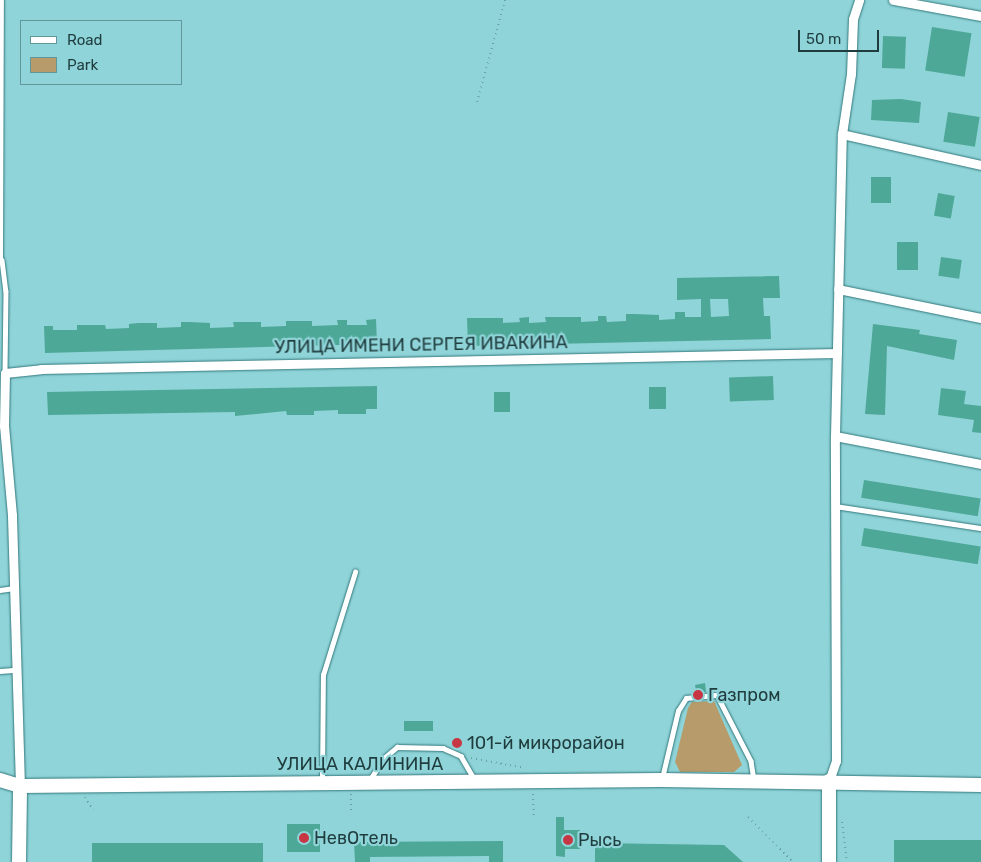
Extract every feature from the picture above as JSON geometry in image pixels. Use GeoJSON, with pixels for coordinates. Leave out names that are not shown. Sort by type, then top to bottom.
{"type":"FeatureCollection","features":[{"type":"Feature","properties":{"kind":"main road","name":"УЛИЦА КАЛИНИНА"},"geometry":{"type":"LineString","coordinates":[[0,780],[20,786],[661,780],[829,781],[981,785]]}},
{"type":"Feature","properties":{"kind":"main road"},"geometry":{"type":"LineString","coordinates":[[829,781],[830,862]]}},
{"type":"Feature","properties":{"kind":"main road"},"geometry":{"type":"LineString","coordinates":[[19,862],[20,786]]}},
{"type":"Feature","properties":{"kind":"street"},"geometry":{"type":"LineString","coordinates":[[829,781],[836,761],[835,436],[842,134],[851,74],[853,19],[860,0]]}},
{"type":"Feature","properties":{"kind":"street"},"geometry":{"type":"LineString","coordinates":[[893,0],[981,16]]}},
{"type":"Feature","properties":{"kind":"street"},"geometry":{"type":"LineString","coordinates":[[842,134],[981,165]]}},
{"type":"Feature","properties":{"kind":"street"},"geometry":{"type":"LineString","coordinates":[[838,290],[981,318]]}},
{"type":"Feature","properties":{"kind":"street","name":"УЛИЦА ИМЕНИ СЕРГЕЯ ИВАКИНА"},"geometry":{"type":"LineString","coordinates":[[5,373],[61,368],[837,353]]}},
{"type":"Feature","properties":{"kind":"street"},"geometry":{"type":"LineString","coordinates":[[5,373],[2,425],[14,588],[20,786]]}},
{"type":"Feature","properties":{"kind":"street"},"geometry":{"type":"LineString","coordinates":[[835,436],[981,464]]}},
{"type":"Feature","properties":{"kind":"lane"},"geometry":{"type":"LineString","coordinates":[[1,0],[1,260],[6,290],[5,373]]}},
{"type":"Feature","properties":{"kind":"lane"},"geometry":{"type":"LineString","coordinates":[[835,506],[981,528]]}},
{"type":"Feature","properties":{"kind":"lane"},"geometry":{"type":"LineString","coordinates":[[322,782],[323,675],[355,572]]}},
{"type":"Feature","properties":{"kind":"lane"},"geometry":{"type":"LineString","coordinates":[[0,590],[14,588]]}},
{"type":"Feature","properties":{"kind":"lane"},"geometry":{"type":"LineString","coordinates":[[0,671],[16,670]]}},
{"type":"Feature","properties":{"kind":"lane"},"geometry":{"type":"LineString","coordinates":[[661,780],[678,711],[686,698],[716,695],[751,761],[754,780]]}},
{"type":"Feature","properties":{"kind":"lane"},"geometry":{"type":"LineString","coordinates":[[369,782],[384,758],[397,748],[443,748],[461,756],[477,783]]}},
{"type":"Feature","properties":{"kind":"path"},"geometry":{"type":"LineString","coordinates":[[477,102],[505,0]]}},
{"type":"Feature","properties":{"kind":"path"},"geometry":{"type":"LineString","coordinates":[[748,817],[794,862]]}},
{"type":"Feature","properties":{"kind":"path"},"geometry":{"type":"LineString","coordinates":[[829,822],[844,822],[847,862]]}},
{"type":"Feature","properties":{"kind":"green space"},"geometry":{"type":"Polygon","coordinates":[[[714,701],[742,765],[734,772],[680,772],[675,762],[688,708],[692,702],[714,701]]]}},
{"type":"Feature","properties":{"kind":"building"},"geometry":{"type":"Polygon","coordinates":[[[932,27],[972,33],[965,77],[925,70],[932,27]]]}},
{"type":"Feature","properties":{"kind":"building"},"geometry":{"type":"Polygon","coordinates":[[[883,36],[906,37],[905,69],[882,68],[883,36]]]}},
{"type":"Feature","properties":{"kind":"building"},"geometry":{"type":"Polygon","coordinates":[[[901,99],[921,102],[919,123],[871,120],[872,100],[901,99]]]}},
{"type":"Feature","properties":{"kind":"building"},"geometry":{"type":"Polygon","coordinates":[[[948,112],[980,117],[975,147],[943,142],[948,112]]]}},
{"type":"Feature","properties":{"kind":"building"},"geometry":{"type":"Polygon","coordinates":[[[871,177],[891,177],[891,203],[871,203],[871,177]]]}},
{"type":"Feature","properties":{"kind":"building"},"geometry":{"type":"Polygon","coordinates":[[[938,193],[955,196],[951,219],[934,216],[938,193]]]}},
{"type":"Feature","properties":{"kind":"building"},"geometry":{"type":"Polygon","coordinates":[[[897,242],[918,242],[918,270],[897,270],[897,242]]]}},
{"type":"Feature","properties":{"kind":"building"},"geometry":{"type":"Polygon","coordinates":[[[941,257],[962,260],[959,279],[938,276],[941,257]]]}},
{"type":"Feature","properties":{"kind":"building"},"geometry":{"type":"Polygon","coordinates":[[[779,276],[780,298],[763,298],[764,316],[770,316],[771,339],[468,346],[467,318],[503,318],[503,323],[520,322],[519,318],[529,317],[529,323],[546,322],[545,317],[581,317],[581,322],[598,321],[598,316],[606,316],[607,322],[626,321],[626,314],[659,315],[659,320],[675,319],[675,312],[685,312],[685,317],[701,317],[701,299],[677,300],[677,278],[779,276]],[[710,299],[711,317],[729,316],[728,299],[710,299]]]}},
{"type":"Feature","properties":{"kind":"building"},"geometry":{"type":"Polygon","coordinates":[[[376,319],[377,344],[45,353],[44,326],[53,326],[53,330],[77,330],[77,325],[105,325],[106,329],[129,328],[129,324],[157,323],[157,328],[181,327],[181,322],[190,322],[210,323],[210,328],[234,327],[233,322],[261,322],[261,327],[286,326],[286,321],[312,321],[312,326],[338,325],[337,320],[347,320],[347,325],[367,325],[366,320],[376,319]]]}},
{"type":"Feature","properties":{"kind":"building"},"geometry":{"type":"Polygon","coordinates":[[[873,324],[920,330],[919,334],[957,340],[954,360],[887,346],[885,415],[865,414],[873,324]]]}},
{"type":"Feature","properties":{"kind":"building"},"geometry":{"type":"Polygon","coordinates":[[[773,376],[774,400],[730,402],[729,378],[773,376]]]}},
{"type":"Feature","properties":{"kind":"building"},"geometry":{"type":"Polygon","coordinates":[[[377,386],[377,409],[366,409],[366,414],[338,414],[338,410],[314,411],[314,415],[287,415],[286,411],[235,416],[235,412],[48,415],[47,392],[377,386]]]}},
{"type":"Feature","properties":{"kind":"building"},"geometry":{"type":"Polygon","coordinates":[[[649,387],[666,387],[666,409],[649,409],[649,387]]]}},
{"type":"Feature","properties":{"kind":"building"},"geometry":{"type":"Polygon","coordinates":[[[941,388],[966,391],[964,404],[981,406],[981,433],[972,432],[974,420],[938,415],[941,388]]]}},
{"type":"Feature","properties":{"kind":"building"},"geometry":{"type":"Polygon","coordinates":[[[494,392],[510,392],[510,412],[494,412],[494,392]]]}},
{"type":"Feature","properties":{"kind":"building"},"geometry":{"type":"Polygon","coordinates":[[[864,480],[981,498],[978,516],[861,498],[864,480]]]}},
{"type":"Feature","properties":{"kind":"building"},"geometry":{"type":"Polygon","coordinates":[[[864,528],[981,546],[978,564],[861,546],[864,528]]]}},
{"type":"Feature","properties":{"kind":"building"},"geometry":{"type":"Polygon","coordinates":[[[705,683],[706,692],[692,693],[696,691],[695,685],[705,683]]]}},
{"type":"Feature","properties":{"kind":"building"},"geometry":{"type":"Polygon","coordinates":[[[404,721],[433,721],[433,731],[404,731],[404,721]]]}},
{"type":"Feature","properties":{"kind":"building","name":"Рысь"},"geometry":{"type":"Polygon","coordinates":[[[556,817],[564,817],[564,830],[580,830],[580,849],[565,849],[565,857],[556,856],[556,817]]]}},
{"type":"Feature","properties":{"kind":"building","name":"НевОтель"},"geometry":{"type":"Polygon","coordinates":[[[287,824],[320,824],[320,852],[287,852],[287,824]]]}},
{"type":"Feature","properties":{"kind":"building"},"geometry":{"type":"Polygon","coordinates":[[[894,840],[981,840],[981,862],[894,862],[894,840]]]}},
{"type":"Feature","properties":{"kind":"building"},"geometry":{"type":"Polygon","coordinates":[[[503,841],[503,862],[489,862],[489,856],[370,857],[370,862],[355,862],[354,842],[503,841]]]}},
{"type":"Feature","properties":{"kind":"building"},"geometry":{"type":"Polygon","coordinates":[[[92,843],[263,843],[263,862],[92,862],[92,843]]]}},
{"type":"Feature","properties":{"kind":"building"},"geometry":{"type":"Polygon","coordinates":[[[595,843],[724,845],[743,862],[595,862],[595,843]]]}},
{"type":"Feature","properties":{"kind":"place","name":"Газпром"},"geometry":{"type":"Point","coordinates":[698,695]}},
{"type":"Feature","properties":{"kind":"place","name":"101-й микрорайон"},"geometry":{"type":"Point","coordinates":[457,743]}},
{"type":"Feature","properties":{"kind":"place","name":"НевОтель"},"geometry":{"type":"Point","coordinates":[304,838]}},
{"type":"Feature","properties":{"kind":"place","name":"Рысь"},"geometry":{"type":"Point","coordinates":[568,840]}}]}
